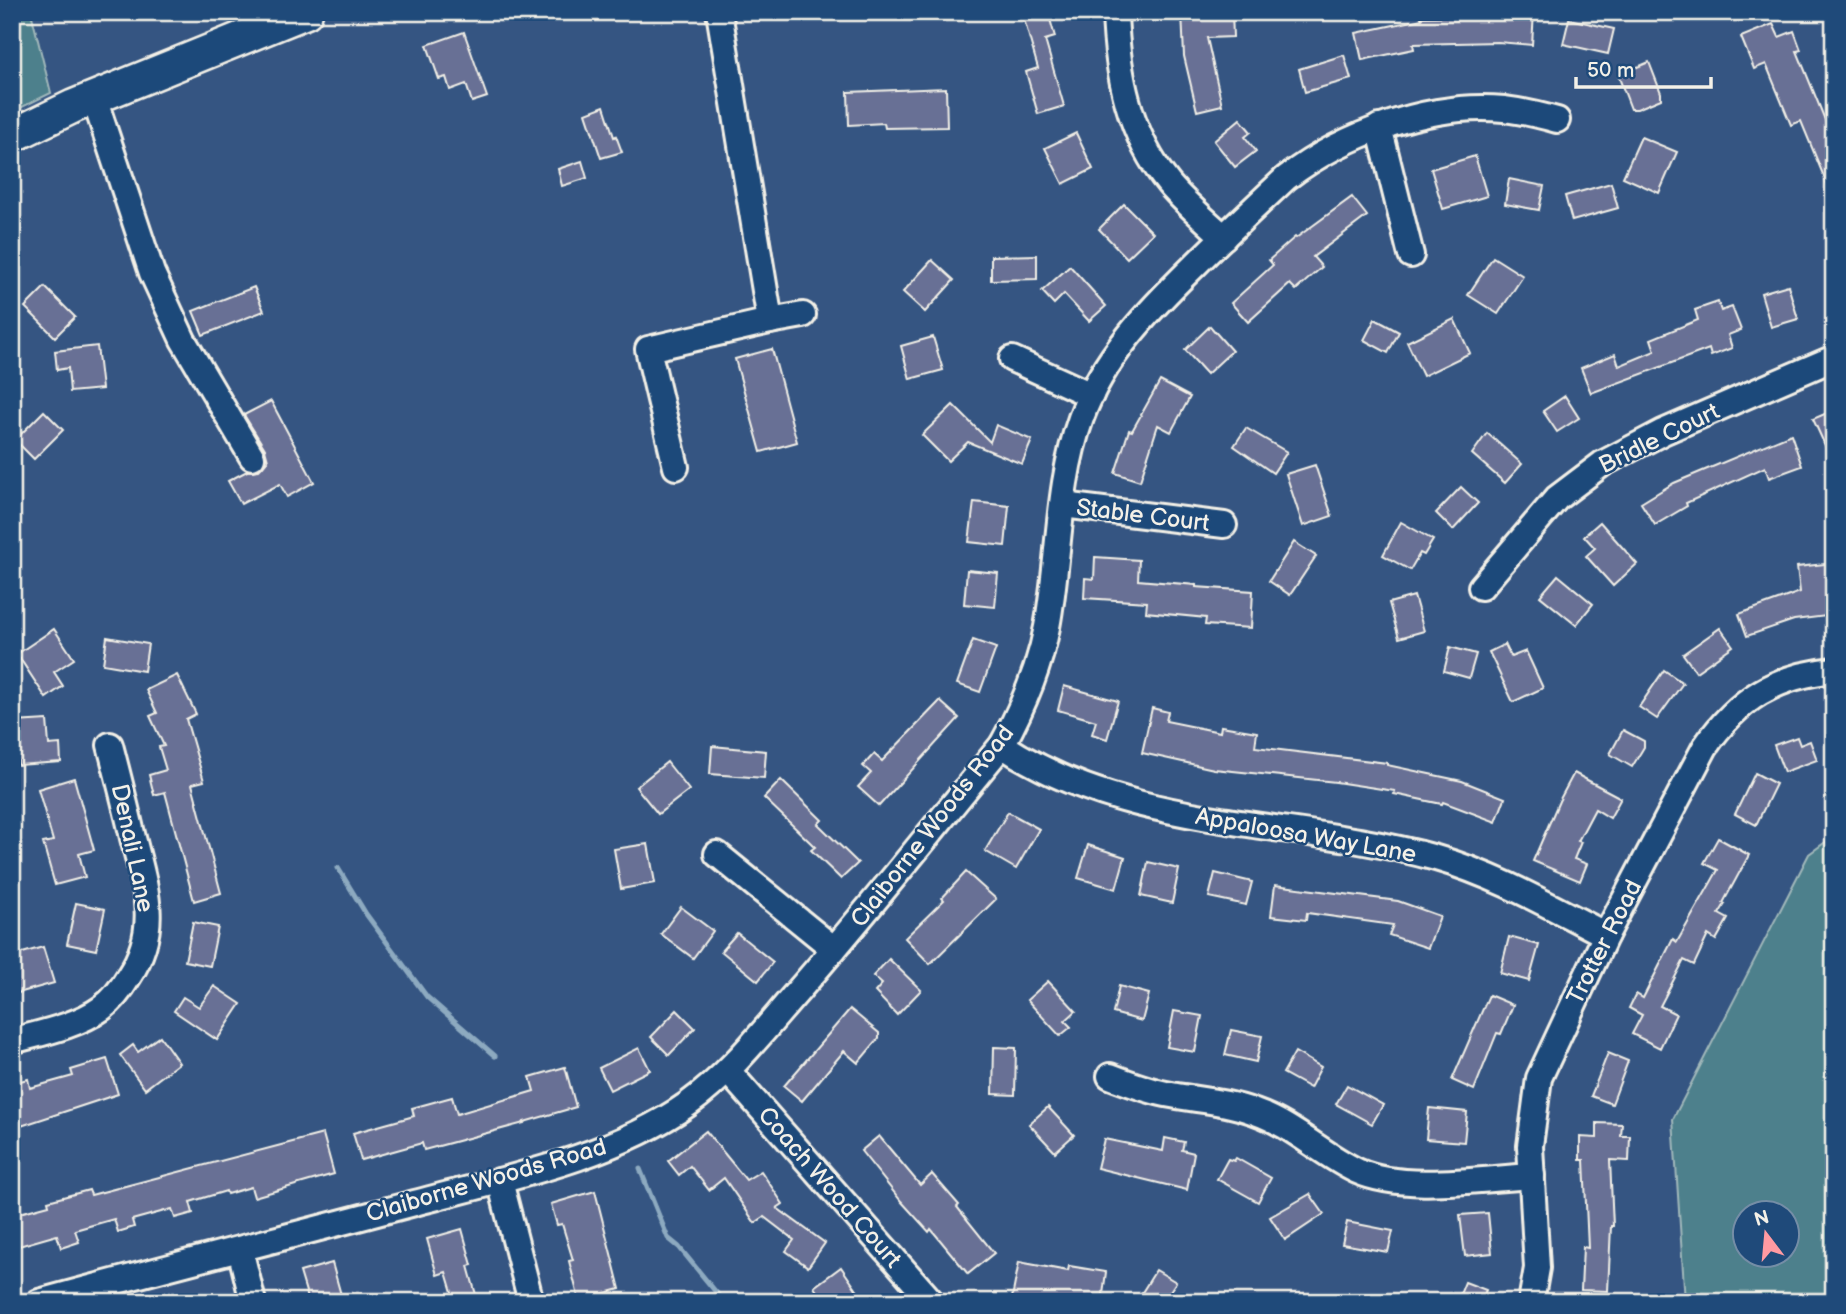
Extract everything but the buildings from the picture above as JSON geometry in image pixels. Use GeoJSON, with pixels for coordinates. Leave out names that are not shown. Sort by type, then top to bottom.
{"type":"FeatureCollection","features":[{"type":"Feature","properties":{"kind":"main road"},"geometry":{"type":"LineString","coordinates":[[12,136],[94,98],[306,12]]}},
{"type":"Feature","properties":{"kind":"street"},"geometry":{"type":"LineString","coordinates":[[719,12],[769,321]]}},
{"type":"Feature","properties":{"kind":"street"},"geometry":{"type":"LineString","coordinates":[[1115,12],[1120,73],[1138,132],[1170,185],[1224,237]]}},
{"type":"Feature","properties":{"kind":"street"},"geometry":{"type":"LineString","coordinates":[[94,98],[152,273],[183,340],[252,457]]}},
{"type":"Feature","properties":{"kind":"street","name":"Claiborne Woods Road"},"geometry":{"type":"LineString","coordinates":[[39,1302],[500,1181],[599,1150],[635,1134],[687,1104],[728,1071],[834,949],[1002,745],[1034,680],[1045,636],[1070,459],[1081,419],[1091,395],[1131,331],[1286,178],[1307,162],[1339,144],[1379,127],[1430,114],[1462,110],[1501,109],[1557,120]]}},
{"type":"Feature","properties":{"kind":"street"},"geometry":{"type":"LineString","coordinates":[[1379,127],[1411,255]]}},
{"type":"Feature","properties":{"kind":"street"},"geometry":{"type":"LineString","coordinates":[[676,467],[648,349],[803,315]]}},
{"type":"Feature","properties":{"kind":"street","name":"Bridle Court"},"geometry":{"type":"LineString","coordinates":[[1481,587],[1558,498],[1602,464],[1663,432],[1834,358]]}},
{"type":"Feature","properties":{"kind":"street"},"geometry":{"type":"LineString","coordinates":[[1012,359],[1091,395]]}},
{"type":"Feature","properties":{"kind":"street","name":"Stable Court"},"geometry":{"type":"LineString","coordinates":[[1063,505],[1224,524]]}},
{"type":"Feature","properties":{"kind":"street","name":"Trotter Road"},"geometry":{"type":"LineString","coordinates":[[1531,1302],[1537,1268],[1530,1146],[1539,1079],[1606,935],[1705,747],[1720,726],[1734,710],[1772,686],[1794,677],[1834,670]]}},
{"type":"Feature","properties":{"kind":"street","name":"Denali Lane"},"geometry":{"type":"LineString","coordinates":[[12,1041],[84,1019],[103,1008],[120,991],[138,964],[148,924],[147,895],[110,745]]}},
{"type":"Feature","properties":{"kind":"street","name":"Appaloosa Way Lane"},"geometry":{"type":"LineString","coordinates":[[1002,745],[1038,766],[1077,783],[1149,806],[1374,844],[1437,858],[1513,888],[1606,935]]}},
{"type":"Feature","properties":{"kind":"street"},"geometry":{"type":"LineString","coordinates":[[717,854],[834,949]]}},
{"type":"Feature","properties":{"kind":"street","name":"Coach Wood Court"},"geometry":{"type":"LineString","coordinates":[[728,1071],[932,1302]]}},
{"type":"Feature","properties":{"kind":"street"},"geometry":{"type":"LineString","coordinates":[[1110,1076],[1149,1090],[1230,1104],[1254,1111],[1289,1127],[1354,1170],[1376,1178],[1423,1182],[1532,1176]]}},
{"type":"Feature","properties":{"kind":"street"},"geometry":{"type":"LineString","coordinates":[[500,1181],[531,1302]]}},
{"type":"Feature","properties":{"kind":"street"},"geometry":{"type":"LineString","coordinates":[[240,1249],[253,1302]]}},
{"type":"Feature","properties":{"kind":"green space"},"geometry":{"type":"Polygon","coordinates":[[[12,12],[31,12],[51,93],[12,112],[12,12]]]}},
{"type":"Feature","properties":{"kind":"green space"},"geometry":{"type":"Polygon","coordinates":[[[1834,836],[1834,1302],[1685,1302],[1673,1119],[1809,854],[1834,836]]]}},
{"type":"Feature","properties":{"kind":"waterway"},"geometry":{"type":"LineString","coordinates":[[338,868],[366,914],[427,997],[495,1056]]}},
{"type":"Feature","properties":{"kind":"waterway"},"geometry":{"type":"LineString","coordinates":[[640,1169],[668,1238],[679,1247],[724,1302]]}}]}
